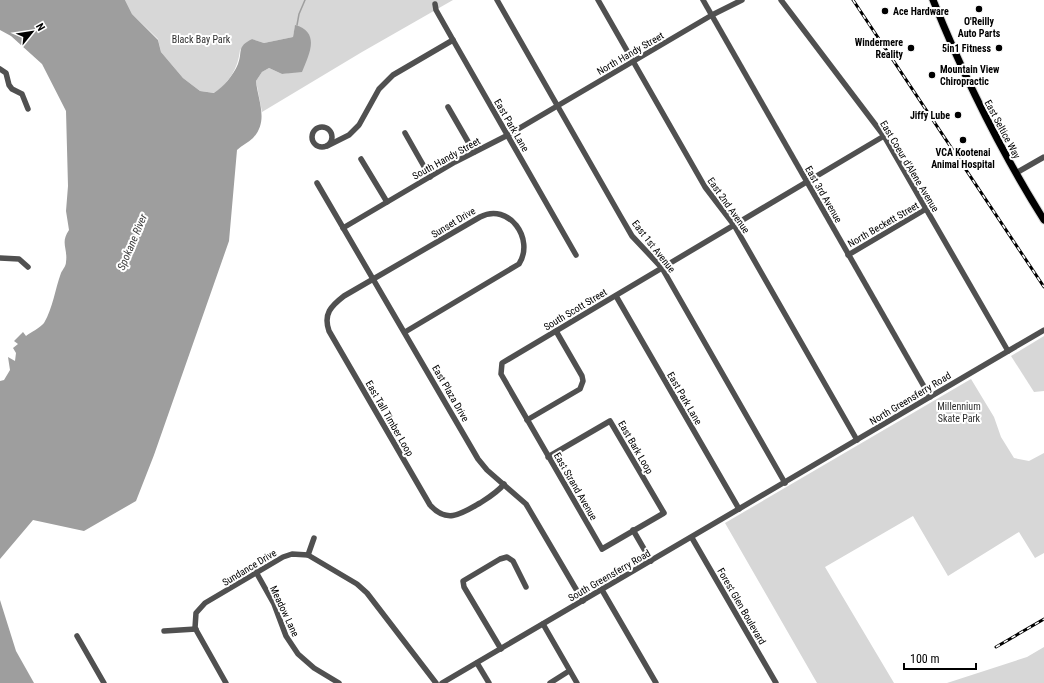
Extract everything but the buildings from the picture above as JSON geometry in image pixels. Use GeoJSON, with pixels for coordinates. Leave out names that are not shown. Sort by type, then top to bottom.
{"type":"FeatureCollection","features":[{"type":"Feature","properties":{"kind":"main road","name":"East Seltice Way"},"geometry":{"type":"LineString","coordinates":[[933,0],[975,97],[1016,173],[1044,220]]}},
{"type":"Feature","properties":{"kind":"street","name":"East 1st Avenue"},"geometry":{"type":"LineString","coordinates":[[497,0],[632,236],[662,268],[786,482]]}},
{"type":"Feature","properties":{"kind":"street","name":"East 2nd Avenue"},"geometry":{"type":"LineString","coordinates":[[598,0],[705,188],[734,225],[858,440]]}},
{"type":"Feature","properties":{"kind":"street","name":"East 3rd Avenue"},"geometry":{"type":"LineString","coordinates":[[703,0],[930,397]]}},
{"type":"Feature","properties":{"kind":"street"},"geometry":{"type":"LineString","coordinates":[[712,15],[742,0]]}},
{"type":"Feature","properties":{"kind":"street","name":"East Coeur d'Alene Avenue"},"geometry":{"type":"LineString","coordinates":[[781,0],[884,136],[1008,351]]}},
{"type":"Feature","properties":{"kind":"street","name":"East Park Lane"},"geometry":{"type":"LineString","coordinates":[[435,4],[436,10],[576,255]]}},
{"type":"Feature","properties":{"kind":"street","name":"North Handy Street"},"geometry":{"type":"LineString","coordinates":[[558,106],[712,15]]}},
{"type":"Feature","properties":{"kind":"street"},"geometry":{"type":"LineString","coordinates":[[349,134],[340,136],[322,126],[316,128],[312,134],[313,141],[317,146],[327,146],[349,134],[359,125],[376,93],[386,82],[396,73],[453,40]]}},
{"type":"Feature","properties":{"kind":"street"},"geometry":{"type":"LineString","coordinates":[[0,69],[6,74],[12,89],[22,94],[28,109]]}},
{"type":"Feature","properties":{"kind":"street","name":"South Handy Street"},"geometry":{"type":"LineString","coordinates":[[343,228],[474,152],[508,136],[558,106]]}},
{"type":"Feature","properties":{"kind":"street"},"geometry":{"type":"LineString","coordinates":[[448,107],[474,152]]}},
{"type":"Feature","properties":{"kind":"street"},"geometry":{"type":"LineString","coordinates":[[327,146],[332,141],[331,131]]}},
{"type":"Feature","properties":{"kind":"street"},"geometry":{"type":"LineString","coordinates":[[405,133],[430,177]]}},
{"type":"Feature","properties":{"kind":"street","name":"South Scott Street"},"geometry":{"type":"LineString","coordinates":[[500,369],[504,361],[884,136]]}},
{"type":"Feature","properties":{"kind":"street"},"geometry":{"type":"LineString","coordinates":[[1016,173],[1044,157]]}},
{"type":"Feature","properties":{"kind":"street"},"geometry":{"type":"LineString","coordinates":[[361,159],[387,202]]}},
{"type":"Feature","properties":{"kind":"street","name":"East Plaza Drive"},"geometry":{"type":"LineString","coordinates":[[317,183],[405,332],[478,460],[487,470],[526,504],[583,601]]}},
{"type":"Feature","properties":{"kind":"street","name":"North Beckett Street"},"geometry":{"type":"LineString","coordinates":[[848,255],[926,209]]}},
{"type":"Feature","properties":{"kind":"street","name":"Sunset Drive"},"geometry":{"type":"LineString","coordinates":[[374,279],[488,214],[497,213],[509,218],[521,233],[524,241],[524,252],[516,267],[405,332]]}},
{"type":"Feature","properties":{"kind":"street"},"geometry":{"type":"LineString","coordinates":[[0,258],[19,259],[28,267]]}},
{"type":"Feature","properties":{"kind":"street","name":"East Tall Timber Loop"},"geometry":{"type":"LineString","coordinates":[[374,279],[334,303],[328,311],[327,325],[430,505],[436,511],[446,515],[460,515],[487,499],[504,484]]}},
{"type":"Feature","properties":{"kind":"street","name":"East Park Lane"},"geometry":{"type":"LineString","coordinates":[[616,296],[739,510]]}},
{"type":"Feature","properties":{"kind":"street","name":"North Greensferry Road"},"geometry":{"type":"LineString","coordinates":[[786,482],[1044,330]]}},
{"type":"Feature","properties":{"kind":"street"},"geometry":{"type":"LineString","coordinates":[[527,420],[580,389],[583,385],[582,376],[556,331]]}},
{"type":"Feature","properties":{"kind":"street","name":"East Strand Avenue"},"geometry":{"type":"LineString","coordinates":[[500,369],[501,374],[527,420],[602,549],[633,530]]}},
{"type":"Feature","properties":{"kind":"street","name":"East Bark Loop"},"geometry":{"type":"LineString","coordinates":[[548,457],[610,421],[664,513],[633,530]]}},
{"type":"Feature","properties":{"kind":"street","name":"South Greensferry Road"},"geometry":{"type":"LineString","coordinates":[[442,683],[786,482]]}},
{"type":"Feature","properties":{"kind":"street"},"geometry":{"type":"LineString","coordinates":[[633,530],[651,561]]}},
{"type":"Feature","properties":{"kind":"street"},"geometry":{"type":"LineString","coordinates":[[314,538],[308,555],[364,589],[436,683]]}},
{"type":"Feature","properties":{"kind":"street","name":"Forest Glen Boulevard"},"geometry":{"type":"LineString","coordinates":[[692,538],[776,683]]}},
{"type":"Feature","properties":{"kind":"street","name":"Sundance Drive"},"geometry":{"type":"LineString","coordinates":[[196,629],[195,618],[200,607],[286,555],[308,555]]}},
{"type":"Feature","properties":{"kind":"street"},"geometry":{"type":"LineString","coordinates":[[501,649],[464,587],[464,581],[500,559],[507,557],[513,561],[526,588]]}},
{"type":"Feature","properties":{"kind":"street","name":"Meadow Lane"},"geometry":{"type":"LineString","coordinates":[[256,572],[271,598],[286,636],[298,654],[314,668],[339,683]]}},
{"type":"Feature","properties":{"kind":"street"},"geometry":{"type":"LineString","coordinates":[[602,590],[656,683]]}},
{"type":"Feature","properties":{"kind":"street"},"geometry":{"type":"LineString","coordinates":[[543,624],[576,683]]}},
{"type":"Feature","properties":{"kind":"street"},"geometry":{"type":"LineString","coordinates":[[164,631],[196,629],[226,683]]}},
{"type":"Feature","properties":{"kind":"street"},"geometry":{"type":"LineString","coordinates":[[77,636],[104,683]]}},
{"type":"Feature","properties":{"kind":"street"},"geometry":{"type":"LineString","coordinates":[[477,663],[489,683]]}},
{"type":"Feature","properties":{"kind":"street"},"geometry":{"type":"LineString","coordinates":[[550,683],[569,671]]}},
{"type":"Feature","properties":{"kind":"green space","name":"Black Bay Park"},"geometry":{"type":"Polygon","coordinates":[[[125,0],[453,0],[262,112],[256,81],[262,72],[269,68],[282,74],[302,71],[295,26],[293,37],[264,43],[252,39],[240,50],[235,69],[225,84],[215,93],[200,91],[183,78],[161,52],[158,39],[132,14],[125,0]]]}},
{"type":"Feature","properties":{"kind":"green space"},"geometry":{"type":"Polygon","coordinates":[[[1044,336],[1044,391],[1034,392],[1011,356],[1044,336]]]}},
{"type":"Feature","properties":{"kind":"green space","name":"Millennium Skate Park"},"geometry":{"type":"Polygon","coordinates":[[[971,379],[994,417],[1001,437],[1014,458],[1029,461],[1044,453],[1044,553],[1035,558],[1019,532],[948,576],[913,516],[825,567],[894,683],[817,683],[725,523],[971,379]]]}},
{"type":"Feature","properties":{"kind":"green space"},"geometry":{"type":"Polygon","coordinates":[[[1044,647],[1044,683],[947,683],[1027,657],[1044,647]]]}},
{"type":"Feature","properties":{"kind":"water","name":"Spokane River"},"geometry":{"type":"Polygon","coordinates":[[[0,0],[125,0],[132,14],[158,40],[161,52],[183,78],[200,91],[214,93],[225,84],[236,68],[242,47],[252,39],[264,43],[293,37],[295,25],[303,28],[308,33],[311,45],[308,58],[302,72],[282,74],[269,68],[262,72],[256,81],[262,118],[258,131],[253,138],[237,150],[229,241],[154,455],[136,501],[84,531],[33,520],[0,559],[0,381],[4,380],[10,370],[8,357],[15,361],[16,353],[13,348],[18,344],[14,341],[23,332],[26,336],[40,327],[47,317],[61,273],[66,263],[65,239],[69,230],[66,211],[68,186],[66,111],[42,64],[11,36],[0,30],[0,0]]]}},
{"type":"Feature","properties":{"kind":"water"},"geometry":{"type":"Polygon","coordinates":[[[0,600],[16,651],[34,683],[0,683],[0,600]]]}},
{"type":"Feature","properties":{"kind":"waterway"},"geometry":{"type":"LineString","coordinates":[[297,25],[299,14],[305,0]]}},
{"type":"Feature","properties":{"kind":"railway"},"geometry":{"type":"LineString","coordinates":[[853,0],[1044,287]]}},
{"type":"Feature","properties":{"kind":"railway"},"geometry":{"type":"LineString","coordinates":[[996,647],[1044,619]]}},
{"type":"Feature","properties":{"kind":"place","name":"O'Reilly Auto Parts"},"geometry":{"type":"Point","coordinates":[979,9]}},
{"type":"Feature","properties":{"kind":"place","name":"Ace Hardware"},"geometry":{"type":"Point","coordinates":[885,11]}},
{"type":"Feature","properties":{"kind":"place","name":"Windermere Reality"},"geometry":{"type":"Point","coordinates":[911,48]}},
{"type":"Feature","properties":{"kind":"place","name":"5in1 Fitness"},"geometry":{"type":"Point","coordinates":[999,48]}},
{"type":"Feature","properties":{"kind":"place","name":"Mountain View Chiropractic"},"geometry":{"type":"Point","coordinates":[932,75]}},
{"type":"Feature","properties":{"kind":"place","name":"Jiffy Lube"},"geometry":{"type":"Point","coordinates":[958,115]}},
{"type":"Feature","properties":{"kind":"place","name":"VCA Kootenai Animal Hospital"},"geometry":{"type":"Point","coordinates":[963,140]}}]}
